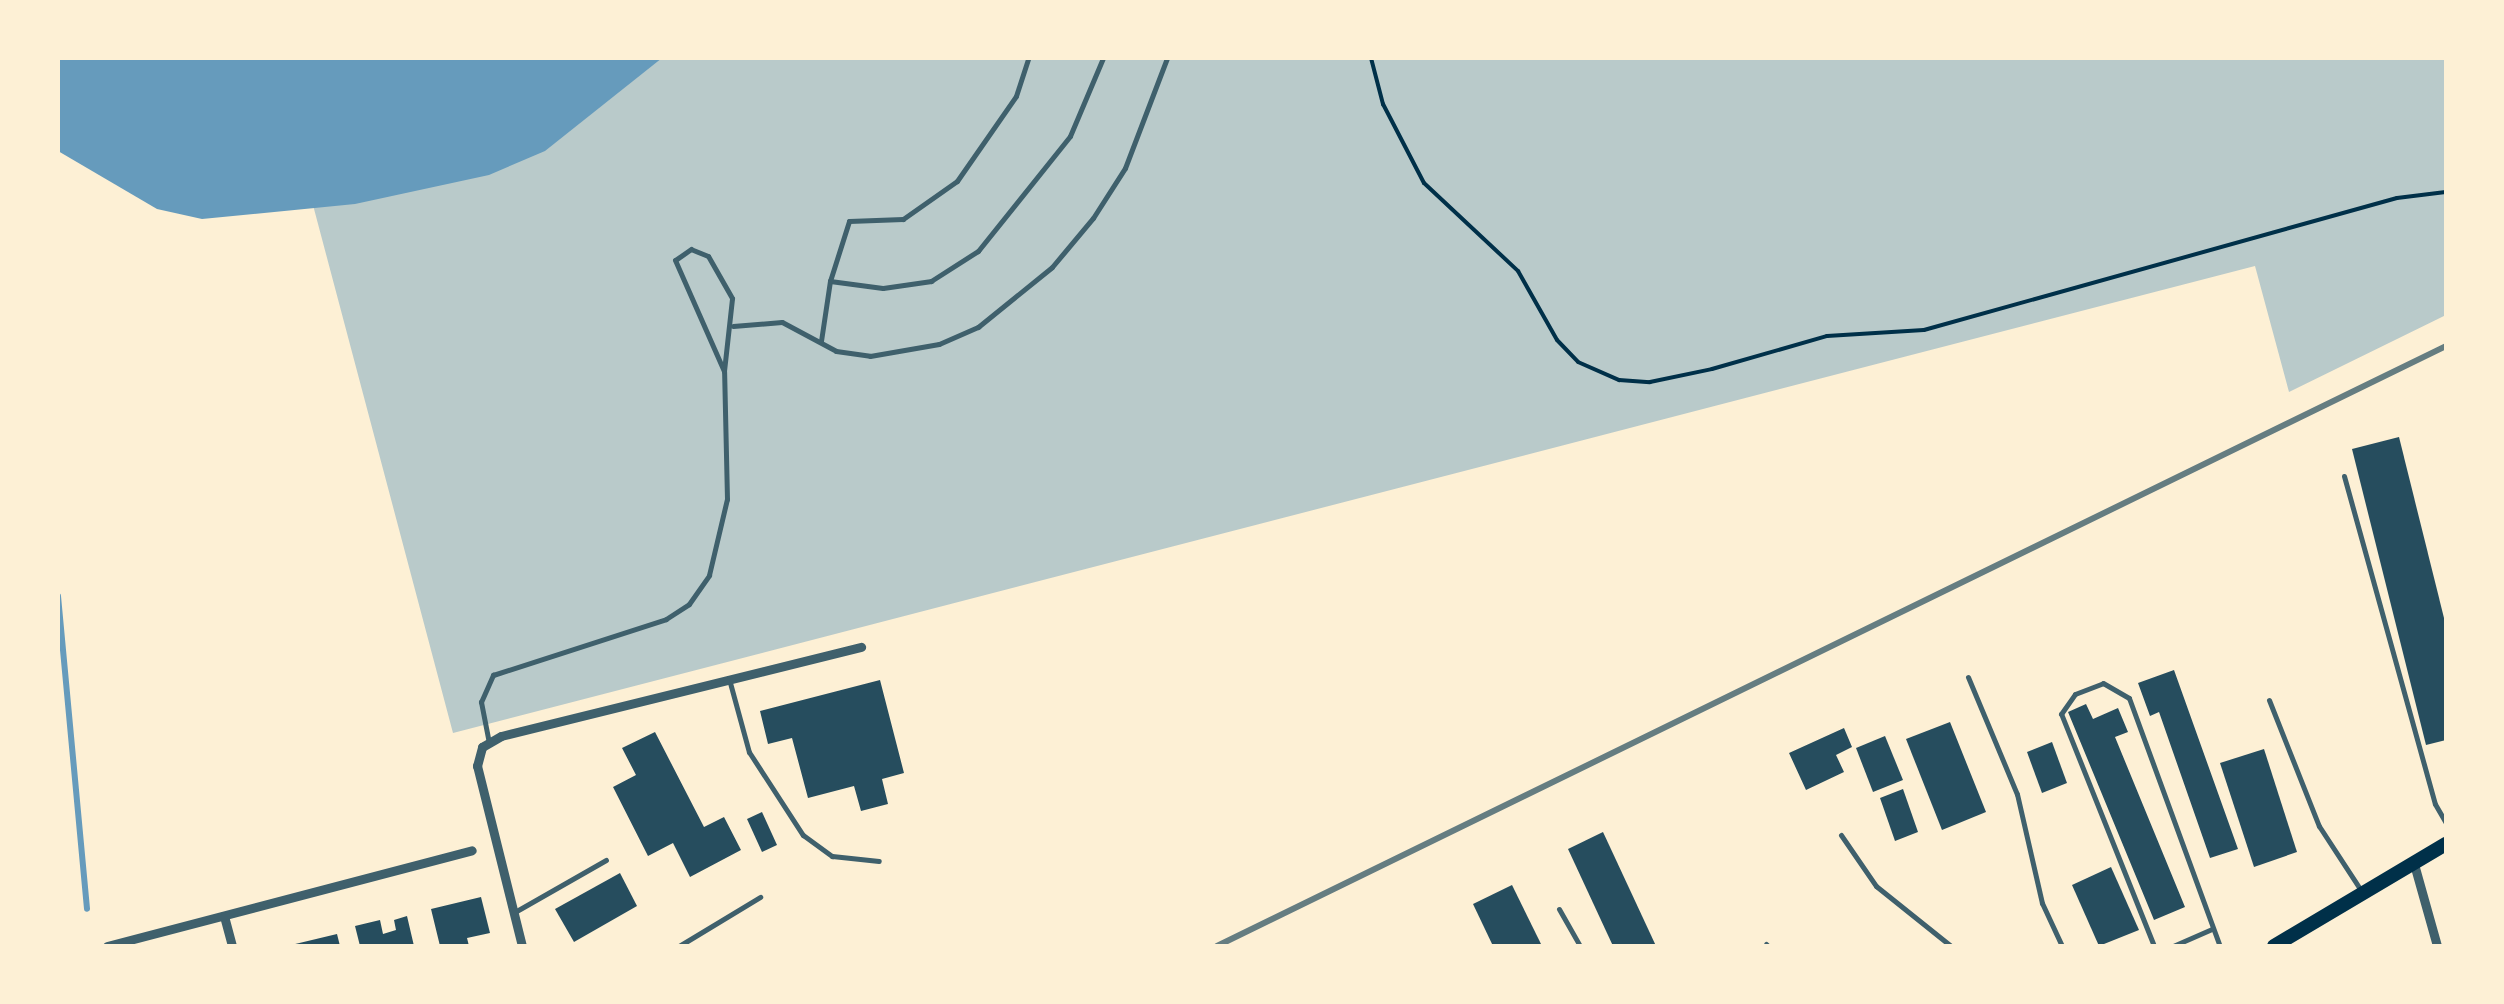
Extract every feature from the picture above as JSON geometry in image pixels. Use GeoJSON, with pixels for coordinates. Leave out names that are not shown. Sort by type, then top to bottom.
{"type":"FeatureCollection","features":[{"type":"Feature","properties":{"kind":"main road"},"geometry":{"type":"LineString","coordinates":[[2274,946],[2446,844]]}},
{"type":"Feature","properties":{"kind":"street"},"geometry":{"type":"LineString","coordinates":[[522,946],[477,766],[489,743],[861,647]]}},
{"type":"Feature","properties":{"kind":"street"},"geometry":{"type":"LineString","coordinates":[[107,946],[472,850]]}},
{"type":"Feature","properties":{"kind":"street"},"geometry":{"type":"LineString","coordinates":[[2414,864],[2437,946]]}},
{"type":"Feature","properties":{"kind":"street"},"geometry":{"type":"LineString","coordinates":[[224,916],[232,946]]}},
{"type":"Feature","properties":{"kind":"lane"},"geometry":{"type":"LineString","coordinates":[[821,341],[830,281],[849,222],[903,219],[957,181],[1016,96],[1028,58]]}},
{"type":"Feature","properties":{"kind":"lane"},"geometry":{"type":"LineString","coordinates":[[830,281],[883,288],[932,281],[978,251],[1070,136],[1103,58]]}},
{"type":"Feature","properties":{"kind":"lane"},"geometry":{"type":"LineString","coordinates":[[733,326],[782,322],[821,341],[870,356],[908,352],[978,328],[1017,298],[1094,218],[1124,168],[1168,58]]}},
{"type":"Feature","properties":{"kind":"lane"},"geometry":{"type":"LineString","coordinates":[[489,743],[481,702],[493,675],[666,619],[689,604],[708,574],[727,499],[724,371],[733,326],[732,298],[708,256],[691,249],[675,260],[724,371]]}},
{"type":"Feature","properties":{"kind":"lane"},"geometry":{"type":"LineString","coordinates":[[2344,476],[2435,804],[2446,823]]}},
{"type":"Feature","properties":{"kind":"lane"},"geometry":{"type":"LineString","coordinates":[[1968,676],[2017,794],[2042,902],[2062,946]]}},
{"type":"Feature","properties":{"kind":"lane"},"geometry":{"type":"LineString","coordinates":[[730,680],[749,752],[765,786],[803,835],[832,856],[879,861]]}},
{"type":"Feature","properties":{"kind":"lane"},"geometry":{"type":"LineString","coordinates":[[2154,946],[2061,714],[2075,694],[2103,684],[2129,698],[2220,946]]}},
{"type":"Feature","properties":{"kind":"lane"},"geometry":{"type":"LineString","coordinates":[[2269,700],[2320,826],[2363,894]]}},
{"type":"Feature","properties":{"kind":"lane"},"geometry":{"type":"LineString","coordinates":[[1842,835],[1876,886],[1951,946]]}},
{"type":"Feature","properties":{"kind":"lane"},"geometry":{"type":"LineString","coordinates":[[513,913],[606,860]]}},
{"type":"Feature","properties":{"kind":"lane"},"geometry":{"type":"LineString","coordinates":[[679,946],[760,898]]}},
{"type":"Feature","properties":{"kind":"lane"},"geometry":{"type":"LineString","coordinates":[[1559,908],[1580,946]]}},
{"type":"Feature","properties":{"kind":"lane"},"geometry":{"type":"LineString","coordinates":[[2173,946],[2212,929]]}},
{"type":"Feature","properties":{"kind":"path"},"geometry":{"type":"LineString","coordinates":[[1371,58],[1383,104],[1424,183],[1518,272],[1557,340],[1578,362],[1619,380],[1650,382],[1712,370],[1827,336],[1924,330],[2396,198],[2446,192]]}},
{"type":"Feature","properties":{"kind":"shaded area"},"geometry":{"type":"Polygon","coordinates":[[[274,58],[2446,58],[2446,315],[2289,392],[2255,266],[453,733],[274,58]]]}},
{"type":"Feature","properties":{"kind":"water"},"geometry":{"type":"Polygon","coordinates":[[[58,58],[662,58],[545,151],[489,175],[355,204],[202,219],[157,209],[58,151],[58,58]]]}},
{"type":"Feature","properties":{"kind":"building"},"geometry":{"type":"Polygon","coordinates":[[[2399,437],[2446,626],[2446,740],[2426,745],[2352,449],[2399,437]]]}},
{"type":"Feature","properties":{"kind":"building"},"geometry":{"type":"Polygon","coordinates":[[[2174,670],[2238,849],[2210,858],[2159,712],[2150,716],[2138,683],[2174,670]]]}},
{"type":"Feature","properties":{"kind":"building"},"geometry":{"type":"Polygon","coordinates":[[[880,680],[904,773],[882,779],[888,804],[861,811],[854,786],[808,798],[792,738],[768,744],[760,711],[880,680]]]}},
{"type":"Feature","properties":{"kind":"building"},"geometry":{"type":"Polygon","coordinates":[[[2086,704],[2093,719],[2118,708],[2128,732],[2115,737],[2185,907],[2154,920],[2068,712],[2086,704]]]}},
{"type":"Feature","properties":{"kind":"building"},"geometry":{"type":"Polygon","coordinates":[[[1950,722],[1986,812],[1942,830],[1906,739],[1950,722]]]}},
{"type":"Feature","properties":{"kind":"building"},"geometry":{"type":"Polygon","coordinates":[[[1844,728],[1852,747],[1836,755],[1844,772],[1806,790],[1789,753],[1844,728]]]}},
{"type":"Feature","properties":{"kind":"building"},"geometry":{"type":"Polygon","coordinates":[[[655,732],[704,827],[724,817],[741,850],[690,877],[673,843],[648,856],[613,787],[636,775],[622,748],[655,732]]]}},
{"type":"Feature","properties":{"kind":"building"},"geometry":{"type":"Polygon","coordinates":[[[1885,736],[1903,780],[1873,792],[1856,748],[1885,736]]]}},
{"type":"Feature","properties":{"kind":"building"},"geometry":{"type":"Polygon","coordinates":[[[2052,742],[2067,783],[2042,793],[2027,752],[2052,742]]]}},
{"type":"Feature","properties":{"kind":"building"},"geometry":{"type":"Polygon","coordinates":[[[2264,749],[2297,852],[2254,867],[2220,763],[2264,749]]]}},
{"type":"Feature","properties":{"kind":"building"},"geometry":{"type":"Polygon","coordinates":[[[1903,789],[1918,832],[1895,841],[1880,798],[1903,789]]]}},
{"type":"Feature","properties":{"kind":"building"},"geometry":{"type":"Polygon","coordinates":[[[762,812],[777,845],[762,852],[747,819],[762,812]]]}},
{"type":"Feature","properties":{"kind":"building"},"geometry":{"type":"Polygon","coordinates":[[[1603,832],[1656,946],[1613,946],[1568,849],[1603,832]]]}},
{"type":"Feature","properties":{"kind":"building"},"geometry":{"type":"Polygon","coordinates":[[[2111,867],[2139,930],[2099,946],[2072,885],[2111,867]]]}},
{"type":"Feature","properties":{"kind":"building"},"geometry":{"type":"Polygon","coordinates":[[[620,873],[637,906],[574,942],[555,909],[620,873]]]}},
{"type":"Feature","properties":{"kind":"building"},"geometry":{"type":"Polygon","coordinates":[[[1512,885],[1542,946],[1493,946],[1473,904],[1512,885]]]}},
{"type":"Feature","properties":{"kind":"building"},"geometry":{"type":"Polygon","coordinates":[[[481,897],[490,933],[467,938],[469,946],[440,946],[431,909],[481,897]]]}},
{"type":"Feature","properties":{"kind":"building"},"geometry":{"type":"Polygon","coordinates":[[[407,916],[414,946],[360,946],[355,926],[380,920],[383,934],[396,930],[394,920],[407,916]]]}},
{"type":"Feature","properties":{"kind":"building"},"geometry":{"type":"Polygon","coordinates":[[[337,934],[340,946],[291,946],[291,945],[337,934]]]}},
{"type":"Feature","properties":{"kind":"waterway"},"geometry":{"type":"LineString","coordinates":[[58,596],[87,909]]}},
{"type":"Feature","properties":{"kind":"railway"},"geometry":{"type":"LineString","coordinates":[[1217,946],[2446,346]]}}]}
